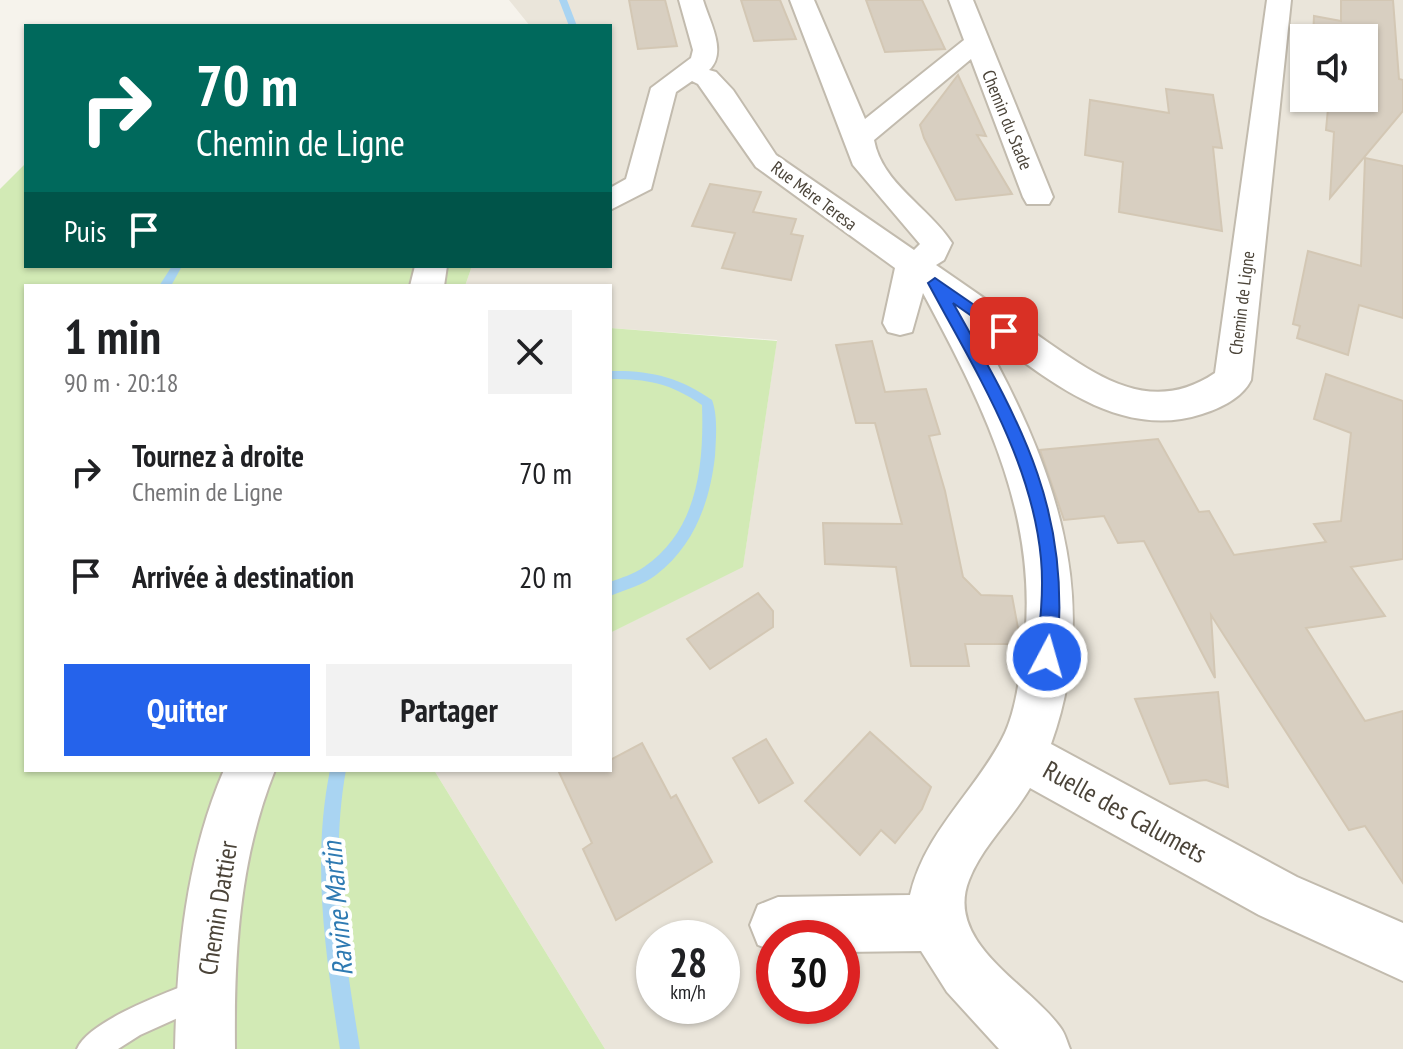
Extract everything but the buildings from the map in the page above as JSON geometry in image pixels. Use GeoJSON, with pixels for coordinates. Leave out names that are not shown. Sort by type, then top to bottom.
{"type":"FeatureCollection","features":[{"type":"Feature","properties":{"kind":"street"},"geometry":{"type":"LineString","coordinates":[[612,200],[640,183],[664,88],[703,62],[706,50],[691,0]]}},
{"type":"Feature","properties":{"kind":"street"},"geometry":{"type":"LineString","coordinates":[[802,0],[859,138],[867,167],[917,217],[936,243],[900,323]]}},
{"type":"Feature","properties":{"kind":"street","name":"Chemin du Stade"},"geometry":{"type":"LineString","coordinates":[[961,0],[1038,197]]}},
{"type":"Feature","properties":{"kind":"street","name":"Chemin de Ligne"},"geometry":{"type":"LineString","coordinates":[[923,274],[1074,379],[1113,400],[1145,407],[1176,407],[1210,398],[1233,380],[1279,0]]}},
{"type":"Feature","properties":{"kind":"street","name":"Chemin du Stade"},"geometry":{"type":"LineString","coordinates":[[859,138],[976,43]]}},
{"type":"Feature","properties":{"kind":"street","name":"Rue Mère Teresa"},"geometry":{"type":"LineString","coordinates":[[691,72],[707,78],[723,96],[766,161],[923,274]]}},
{"type":"Feature","properties":{"kind":"street"},"geometry":{"type":"LineString","coordinates":[[923,274],[1005,411],[1043,514],[1050,559],[1052,607],[1044,681],[1021,755]]}},
{"type":"Feature","properties":{"kind":"street","name":"Ruelle des Calumets"},"geometry":{"type":"LineString","coordinates":[[937,923],[936,894],[945,868],[1021,755],[1278,896],[1403,952]]}},
{"type":"Feature","properties":{"kind":"street","name":"Chemin Dattier"},"geometry":{"type":"LineString","coordinates":[[205,1049],[204,992],[216,891],[240,789],[249,772]]}},
{"type":"Feature","properties":{"kind":"street"},"geometry":{"type":"LineString","coordinates":[[860,924],[937,923],[951,952],[1040,1049]]}},
{"type":"Feature","properties":{"kind":"lane"},"geometry":{"type":"LineString","coordinates":[[91,1049],[130,1025],[204,992]]}},
{"type":"Feature","properties":{"kind":"shaded area"},"geometry":{"type":"Polygon","coordinates":[[[509,0],[1403,0],[1403,1049],[605,1049],[435,772],[612,772],[612,632],[743,566],[777,340],[612,328],[612,284],[466,284],[471,268],[612,268],[612,24],[528,24],[509,0]]]}},
{"type":"Feature","properties":{"kind":"green space"},"geometry":{"type":"Polygon","coordinates":[[[24,165],[24,268],[471,268],[466,284],[24,284],[24,772],[435,772],[605,1049],[0,1049],[0,189],[24,165]]]}},
{"type":"Feature","properties":{"kind":"green space"},"geometry":{"type":"Polygon","coordinates":[[[612,328],[777,341],[743,567],[612,632],[612,328]]]}},
{"type":"Feature","properties":{"kind":"waterway","name":"Ravine Martin"},"geometry":{"type":"LineString","coordinates":[[563,0],[572,24]]}},
{"type":"Feature","properties":{"kind":"waterway","name":"Ravine Martin"},"geometry":{"type":"LineString","coordinates":[[166,284],[176,268]]}},
{"type":"Feature","properties":{"kind":"waterway","name":"Ravine Martin"},"geometry":{"type":"LineString","coordinates":[[612,375],[639,375],[673,382],[708,403],[709,426],[702,496],[683,537],[669,555],[650,571],[612,588]]}},
{"type":"Feature","properties":{"kind":"waterway","name":"Ravine Martin"},"geometry":{"type":"LineString","coordinates":[[338,772],[329,837],[329,873],[335,946],[350,1049]]}},
{"type":"Feature","properties":{"kind":"route"},"geometry":{"type":"LineString","coordinates":[[1004,331],[935,283],[1005,411],[1043,514],[1050,559],[1052,607],[1047,657]]}}]}
